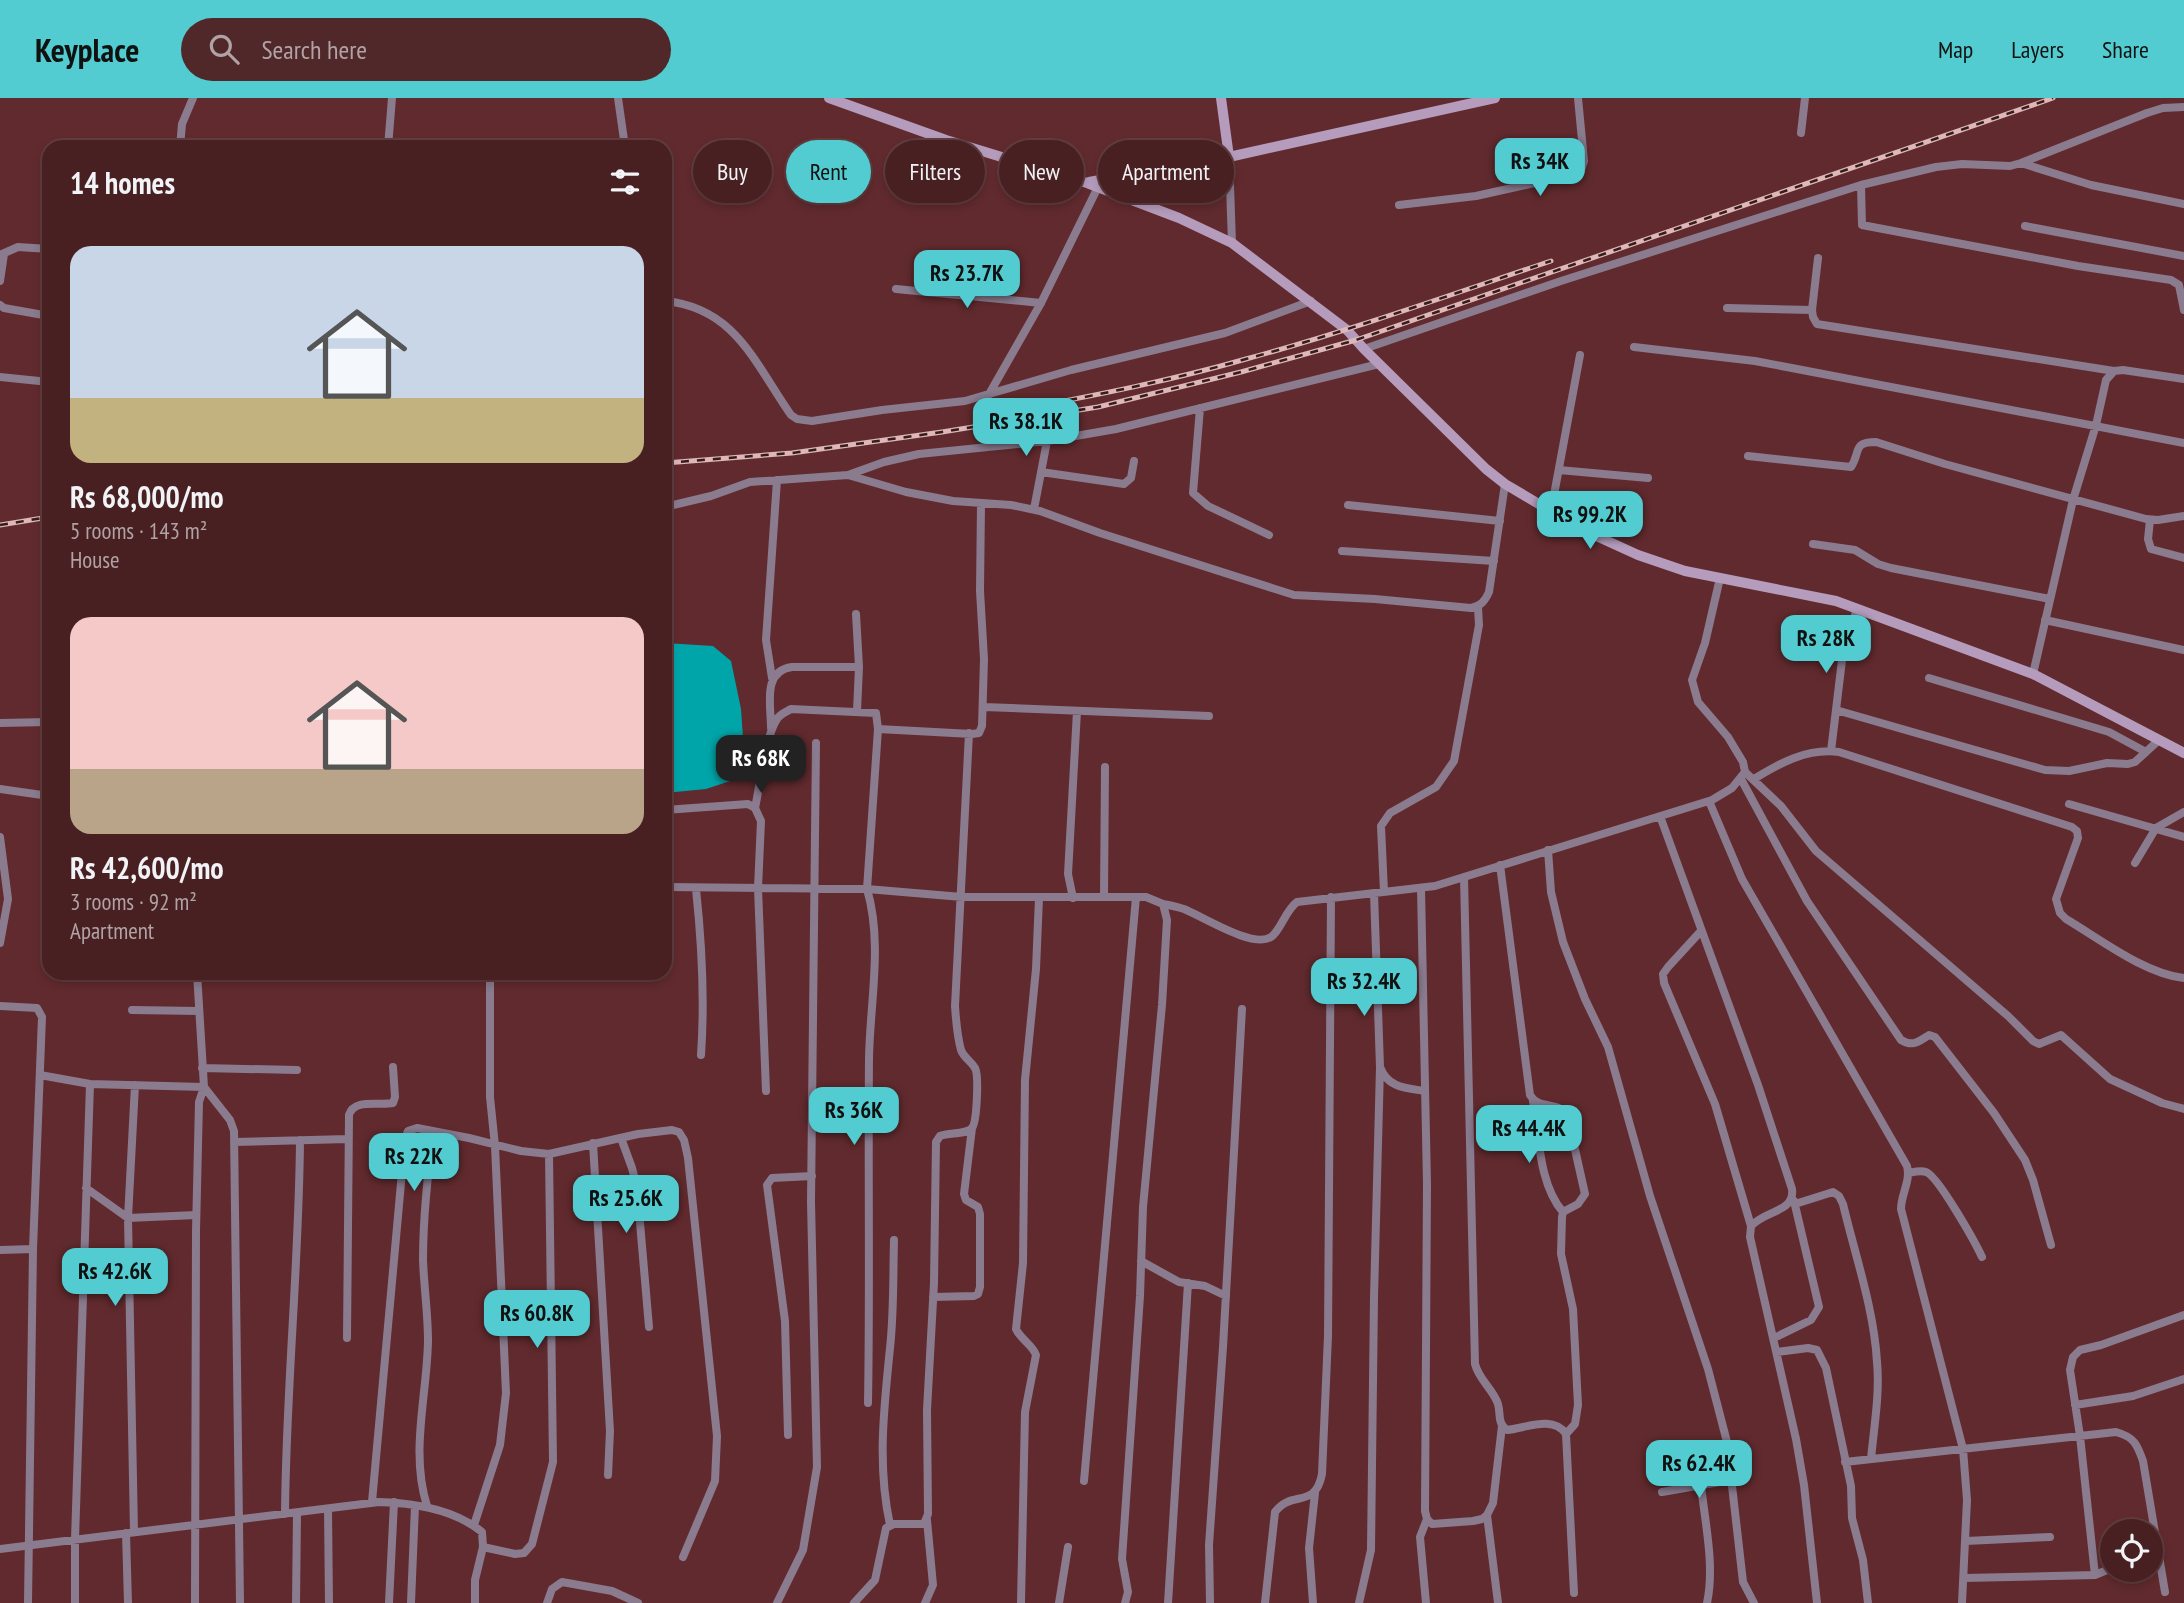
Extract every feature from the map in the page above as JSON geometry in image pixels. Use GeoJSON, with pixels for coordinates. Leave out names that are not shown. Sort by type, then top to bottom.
{"type":"FeatureCollection","features":[{"type":"Feature","properties":{"kind":"street"},"geometry":{"type":"LineString","coordinates":[[181,140],[182,124],[193,98]]}},
{"type":"Feature","properties":{"kind":"street"},"geometry":{"type":"LineString","coordinates":[[389,140],[392,98]]}},
{"type":"Feature","properties":{"kind":"street"},"geometry":{"type":"LineString","coordinates":[[618,98],[624,140]]}},
{"type":"Feature","properties":{"kind":"street"},"geometry":{"type":"LineString","coordinates":[[829,98],[946,140],[1092,185],[1179,218],[1232,243],[1348,330],[1486,469],[1505,484],[1581,529],[1638,555],[1685,571],[1836,601],[2033,674],[2184,753]]}},
{"type":"Feature","properties":{"kind":"street"},"geometry":{"type":"LineString","coordinates":[[1221,98],[1227,140]]}},
{"type":"Feature","properties":{"kind":"street"},"geometry":{"type":"LineString","coordinates":[[1234,156],[1456,102],[1495,98]]}},
{"type":"Feature","properties":{"kind":"street"},"geometry":{"type":"LineString","coordinates":[[1399,205],[1476,196],[1580,173],[1584,160],[1578,98]]}},
{"type":"Feature","properties":{"kind":"street"},"geometry":{"type":"LineString","coordinates":[[1801,133],[1805,98]]}},
{"type":"Feature","properties":{"kind":"street"},"geometry":{"type":"LineString","coordinates":[[1364,349],[1561,281],[1861,186],[1936,167],[1962,164],[2010,166],[2147,113],[2163,108],[2184,107]]}},
{"type":"Feature","properties":{"kind":"street"},"geometry":{"type":"LineString","coordinates":[[2021,163],[2091,185],[2184,204]]}},
{"type":"Feature","properties":{"kind":"street"},"geometry":{"type":"LineString","coordinates":[[1092,185],[1098,184]]}},
{"type":"Feature","properties":{"kind":"street"},"geometry":{"type":"LineString","coordinates":[[988,396],[1041,303],[1092,185]]}},
{"type":"Feature","properties":{"kind":"street"},"geometry":{"type":"LineString","coordinates":[[1861,186],[1862,225],[2171,281],[2179,285],[2184,310]]}},
{"type":"Feature","properties":{"kind":"street"},"geometry":{"type":"LineString","coordinates":[[1231,203],[1232,243]]}},
{"type":"Feature","properties":{"kind":"street"},"geometry":{"type":"LineString","coordinates":[[2025,226],[2184,256]]}},
{"type":"Feature","properties":{"kind":"street"},"geometry":{"type":"LineString","coordinates":[[0,281],[2,254],[18,247],[42,249]]}},
{"type":"Feature","properties":{"kind":"street"},"geometry":{"type":"LineString","coordinates":[[1818,258],[1812,310],[1817,324],[2114,371],[2184,379]]}},
{"type":"Feature","properties":{"kind":"street"},"geometry":{"type":"LineString","coordinates":[[896,289],[1041,303]]}},
{"type":"Feature","properties":{"kind":"street"},"geometry":{"type":"LineString","coordinates":[[672,302],[700,310],[742,340],[775,392],[797,419],[812,421],[883,410],[949,405],[988,396],[1092,365],[1225,333],[1311,302]]}},
{"type":"Feature","properties":{"kind":"street"},"geometry":{"type":"LineString","coordinates":[[0,305],[42,315]]}},
{"type":"Feature","properties":{"kind":"street"},"geometry":{"type":"LineString","coordinates":[[1727,307],[1812,310]]}},
{"type":"Feature","properties":{"kind":"street"},"geometry":{"type":"LineString","coordinates":[[1634,347],[1755,361],[2184,443]]}},
{"type":"Feature","properties":{"kind":"street"},"geometry":{"type":"LineString","coordinates":[[1551,511],[1580,355]]}},
{"type":"Feature","properties":{"kind":"street"},"geometry":{"type":"LineString","coordinates":[[672,505],[711,496],[750,482],[848,475],[884,462],[919,454],[1048,441],[1116,429],[1378,363]]}},
{"type":"Feature","properties":{"kind":"street"},"geometry":{"type":"LineString","coordinates":[[2033,674],[2073,500],[2096,425],[2106,380],[2114,371]]}},
{"type":"Feature","properties":{"kind":"street"},"geometry":{"type":"LineString","coordinates":[[0,377],[42,381]]}},
{"type":"Feature","properties":{"kind":"street"},"geometry":{"type":"LineString","coordinates":[[1200,408],[1193,493],[1208,506],[1269,535]]}},
{"type":"Feature","properties":{"kind":"street"},"geometry":{"type":"LineString","coordinates":[[1034,509],[1048,441]]}},
{"type":"Feature","properties":{"kind":"street"},"geometry":{"type":"LineString","coordinates":[[1748,456],[1851,467],[1861,444],[1876,442],[2150,520],[2184,516]]}},
{"type":"Feature","properties":{"kind":"street"},"geometry":{"type":"LineString","coordinates":[[1041,472],[1124,484],[1131,478],[1134,461]]}},
{"type":"Feature","properties":{"kind":"street"},"geometry":{"type":"LineString","coordinates":[[1559,470],[1647,478]]}},
{"type":"Feature","properties":{"kind":"street"},"geometry":{"type":"LineString","coordinates":[[848,475],[906,492],[953,501],[1034,509],[1294,595],[1471,608],[1478,607],[1485,601],[1489,592],[1505,484]]}},
{"type":"Feature","properties":{"kind":"street"},"geometry":{"type":"LineString","coordinates":[[771,735],[772,678],[766,640],[778,480]]}},
{"type":"Feature","properties":{"kind":"street"},"geometry":{"type":"LineString","coordinates":[[878,729],[979,733],[984,707],[981,504]]}},
{"type":"Feature","properties":{"kind":"street"},"geometry":{"type":"LineString","coordinates":[[1349,505],[1500,521]]}},
{"type":"Feature","properties":{"kind":"street"},"geometry":{"type":"LineString","coordinates":[[2150,520],[2148,539],[2151,549],[2184,558]]}},
{"type":"Feature","properties":{"kind":"street"},"geometry":{"type":"LineString","coordinates":[[1813,544],[1855,550],[1878,564],[1891,568],[2050,599]]}},
{"type":"Feature","properties":{"kind":"street"},"geometry":{"type":"LineString","coordinates":[[1342,551],[1494,561]]}},
{"type":"Feature","properties":{"kind":"street"},"geometry":{"type":"LineString","coordinates":[[1720,578],[1705,643],[1692,680],[1698,702],[1728,737],[1743,762],[1743,776],[1807,901],[1901,1040],[1914,1044],[1929,1035],[1935,1037],[2015,1144],[2034,1180],[2051,1245]]}},
{"type":"Feature","properties":{"kind":"street"},"geometry":{"type":"LineString","coordinates":[[1384,892],[1380,833],[1383,820],[1390,813],[1436,787],[1454,761],[1477,639],[1478,607]]}},
{"type":"Feature","properties":{"kind":"street"},"geometry":{"type":"LineString","coordinates":[[1831,751],[1846,636],[1857,609]]}},
{"type":"Feature","properties":{"kind":"street"},"geometry":{"type":"LineString","coordinates":[[856,614],[858,711]]}},
{"type":"Feature","properties":{"kind":"street"},"geometry":{"type":"LineString","coordinates":[[2045,620],[2184,650]]}},
{"type":"Feature","properties":{"kind":"street"},"geometry":{"type":"LineString","coordinates":[[772,678],[783,668],[859,667]]}},
{"type":"Feature","properties":{"kind":"street"},"geometry":{"type":"LineString","coordinates":[[1929,678],[2109,732],[2146,752]]}},
{"type":"Feature","properties":{"kind":"street"},"geometry":{"type":"LineString","coordinates":[[984,707],[1209,716]]}},
{"type":"Feature","properties":{"kind":"street"},"geometry":{"type":"LineString","coordinates":[[755,808],[771,735],[778,718],[791,709],[876,713],[878,729],[867,889],[875,933],[870,1024],[868,1403]]}},
{"type":"Feature","properties":{"kind":"street"},"geometry":{"type":"LineString","coordinates":[[1836,710],[2045,770],[2069,771],[2107,763],[2128,764],[2135,762],[2159,740]]}},
{"type":"Feature","properties":{"kind":"street"},"geometry":{"type":"LineString","coordinates":[[1073,898],[1068,874],[1077,711]]}},
{"type":"Feature","properties":{"kind":"street"},"geometry":{"type":"LineString","coordinates":[[0,723],[42,722]]}},
{"type":"Feature","properties":{"kind":"street"},"geometry":{"type":"LineString","coordinates":[[933,1297],[974,1296],[980,1287],[980,1214],[978,1207],[966,1200],[964,1194],[972,1128],[976,1121],[978,1077],[975,1067],[964,1056],[961,1048],[955,1006],[969,733]]}},
{"type":"Feature","properties":{"kind":"street"},"geometry":{"type":"LineString","coordinates":[[777,1603],[803,1550],[817,1467],[812,1176],[816,743]]}},
{"type":"Feature","properties":{"kind":"street"},"geometry":{"type":"LineString","coordinates":[[1754,779],[1788,759],[1831,751],[2072,827],[2077,831],[2078,838],[2056,899],[2060,912],[2066,919],[2143,964],[2162,974],[2184,978]]}},
{"type":"Feature","properties":{"kind":"street"},"geometry":{"type":"LineString","coordinates":[[1104,897],[1105,767]]}},
{"type":"Feature","properties":{"kind":"street"},"geometry":{"type":"LineString","coordinates":[[1743,776],[1754,779],[1782,806],[1816,851],[2008,1016],[2033,1041],[2045,1043],[2061,1035],[2110,1079],[2162,1103],[2184,1109]]}},
{"type":"Feature","properties":{"kind":"street"},"geometry":{"type":"LineString","coordinates":[[672,887],[867,889],[962,897],[1136,897],[1155,899],[1163,904],[1184,909],[1231,932],[1265,939],[1277,931],[1283,918],[1297,902],[1421,888],[1464,877],[1709,801],[1732,788],[1743,776]]}},
{"type":"Feature","properties":{"kind":"street"},"geometry":{"type":"LineString","coordinates":[[0,789],[42,795]]}},
{"type":"Feature","properties":{"kind":"street"},"geometry":{"type":"LineString","coordinates":[[1709,801],[1742,879],[1909,1173],[1901,1209],[1963,1449],[1967,1500],[1962,1603]]}},
{"type":"Feature","properties":{"kind":"street"},"geometry":{"type":"LineString","coordinates":[[672,809],[748,804],[755,808],[761,821],[758,888],[766,1091]]}},
{"type":"Feature","properties":{"kind":"street"},"geometry":{"type":"LineString","coordinates":[[2069,804],[2184,837]]}},
{"type":"Feature","properties":{"kind":"street"},"geometry":{"type":"LineString","coordinates":[[2135,863],[2156,828],[2184,812]]}},
{"type":"Feature","properties":{"kind":"street"},"geometry":{"type":"LineString","coordinates":[[1660,816],[1758,1085],[1794,1201],[1819,1307],[1811,1320],[1774,1338]]}},
{"type":"Feature","properties":{"kind":"street"},"geometry":{"type":"LineString","coordinates":[[0,837],[8,899],[0,943]]}},
{"type":"Feature","properties":{"kind":"street"},"geometry":{"type":"LineString","coordinates":[[1548,850],[1550,892],[1563,942],[1585,999],[1608,1046],[1650,1196],[1708,1369],[1727,1442],[1743,1583],[1754,1603]]}},
{"type":"Feature","properties":{"kind":"street"},"geometry":{"type":"LineString","coordinates":[[1500,865],[1530,1095],[1546,1184],[1554,1202],[1563,1212],[1560,1254],[1573,1309],[1578,1405],[1575,1424],[1566,1434]]}},
{"type":"Feature","properties":{"kind":"street"},"geometry":{"type":"LineString","coordinates":[[1464,877],[1477,1372],[1499,1406],[1499,1420],[1507,1430],[1547,1423],[1557,1424],[1566,1434],[1574,1592]]}},
{"type":"Feature","properties":{"kind":"street"},"geometry":{"type":"LineString","coordinates":[[696,888],[705,1003],[701,1055]]}},
{"type":"Feature","properties":{"kind":"street"},"geometry":{"type":"LineString","coordinates":[[1421,888],[1427,1184],[1425,1511],[1432,1524],[1482,1520],[1487,1515],[1493,1503],[1502,1426]]}},
{"type":"Feature","properties":{"kind":"street"},"geometry":{"type":"LineString","coordinates":[[1359,1603],[1371,1550],[1380,1067],[1374,893]]}},
{"type":"Feature","properties":{"kind":"street"},"geometry":{"type":"LineString","coordinates":[[1084,1481],[1136,897]]}},
{"type":"Feature","properties":{"kind":"street"},"geometry":{"type":"LineString","coordinates":[[1265,1603],[1275,1512],[1281,1504],[1315,1493],[1320,1487],[1322,1474],[1328,1336],[1331,897]]}},
{"type":"Feature","properties":{"kind":"street"},"geometry":{"type":"LineString","coordinates":[[1021,1603],[1025,1412],[1036,1355],[1016,1329],[1023,1263],[1025,1080],[1037,969],[1039,898]]}},
{"type":"Feature","properties":{"kind":"street"},"geometry":{"type":"LineString","coordinates":[[1125,1603],[1128,1592],[1122,1559],[1143,1207],[1162,1005],[1167,920],[1163,904]]}},
{"type":"Feature","properties":{"kind":"street"},"geometry":{"type":"LineString","coordinates":[[1701,931],[1663,974],[1664,983],[1716,1104],[1751,1226],[1750,1237],[1804,1485],[1817,1603]]}},
{"type":"Feature","properties":{"kind":"street"},"geometry":{"type":"LineString","coordinates":[[195,1603],[196,1215],[199,1102],[204,1087],[197,980]]}},
{"type":"Feature","properties":{"kind":"street"},"geometry":{"type":"LineString","coordinates":[[474,1525],[500,1445],[506,1393],[495,1146],[490,1097],[490,980]]}},
{"type":"Feature","properties":{"kind":"street"},"geometry":{"type":"LineString","coordinates":[[0,1006],[37,1009],[42,1017],[33,1249],[28,1603]]}},
{"type":"Feature","properties":{"kind":"street"},"geometry":{"type":"LineString","coordinates":[[1210,1603],[1209,1545],[1242,1009]]}},
{"type":"Feature","properties":{"kind":"street"},"geometry":{"type":"LineString","coordinates":[[132,1010],[198,1011]]}},
{"type":"Feature","properties":{"kind":"street"},"geometry":{"type":"LineString","coordinates":[[347,1338],[348,1139],[351,1108],[356,1105],[393,1103],[393,1067]]}},
{"type":"Feature","properties":{"kind":"street"},"geometry":{"type":"LineString","coordinates":[[1380,1067],[1391,1084],[1425,1091]]}},
{"type":"Feature","properties":{"kind":"street"},"geometry":{"type":"LineString","coordinates":[[202,1068],[297,1070]]}},
{"type":"Feature","properties":{"kind":"street"},"geometry":{"type":"LineString","coordinates":[[40,1075],[90,1083],[204,1087]]}},
{"type":"Feature","properties":{"kind":"street"},"geometry":{"type":"LineString","coordinates":[[75,1603],[90,1083]]}},
{"type":"Feature","properties":{"kind":"street"},"geometry":{"type":"LineString","coordinates":[[128,1603],[128,1218],[135,1085]]}},
{"type":"Feature","properties":{"kind":"street"},"geometry":{"type":"LineString","coordinates":[[204,1087],[230,1120],[234,1142],[240,1603]]}},
{"type":"Feature","properties":{"kind":"street"},"geometry":{"type":"LineString","coordinates":[[1533,1101],[1540,1105],[1563,1108],[1567,1114],[1585,1194],[1578,1204],[1563,1212]]}},
{"type":"Feature","properties":{"kind":"street"},"geometry":{"type":"LineString","coordinates":[[372,1502],[405,1139],[408,1131],[417,1128],[495,1146],[549,1154],[593,1143],[672,1130],[679,1132],[684,1140],[688,1158],[716,1436],[715,1481],[683,1556]]}},
{"type":"Feature","properties":{"kind":"street"},"geometry":{"type":"LineString","coordinates":[[925,1603],[933,1585],[927,1520],[927,1409],[933,1297],[936,1142],[940,1136],[972,1128]]}},
{"type":"Feature","properties":{"kind":"street"},"geometry":{"type":"LineString","coordinates":[[427,1506],[422,1490],[419,1457],[428,1340],[424,1260],[426,1193],[433,1132]]}},
{"type":"Feature","properties":{"kind":"street"},"geometry":{"type":"LineString","coordinates":[[621,1138],[637,1188],[649,1327]]}},
{"type":"Feature","properties":{"kind":"street"},"geometry":{"type":"LineString","coordinates":[[234,1142],[348,1139]]}},
{"type":"Feature","properties":{"kind":"street"},"geometry":{"type":"LineString","coordinates":[[285,1514],[300,1206],[300,1140]]}},
{"type":"Feature","properties":{"kind":"street"},"geometry":{"type":"LineString","coordinates":[[593,1143],[610,1431],[608,1475]]}},
{"type":"Feature","properties":{"kind":"street"},"geometry":{"type":"LineString","coordinates":[[483,1546],[515,1554],[529,1550],[553,1462],[549,1154]]}},
{"type":"Feature","properties":{"kind":"street"},"geometry":{"type":"LineString","coordinates":[[1909,1173],[1921,1171],[1933,1176],[1975,1240],[1982,1256]]}},
{"type":"Feature","properties":{"kind":"street"},"geometry":{"type":"LineString","coordinates":[[788,1435],[784,1314],[766,1185],[772,1178],[812,1176]]}},
{"type":"Feature","properties":{"kind":"street"},"geometry":{"type":"LineString","coordinates":[[86,1188],[128,1218],[196,1215]]}},
{"type":"Feature","properties":{"kind":"street"},"geometry":{"type":"LineString","coordinates":[[1751,1226],[1758,1219],[1794,1201],[1833,1192],[1839,1196],[1876,1348],[1878,1366],[1871,1459]]}},
{"type":"Feature","properties":{"kind":"street"},"geometry":{"type":"LineString","coordinates":[[854,1603],[875,1580],[887,1528],[890,1525],[883,1490],[881,1426],[890,1346],[894,1240]]}},
{"type":"Feature","properties":{"kind":"street"},"geometry":{"type":"LineString","coordinates":[[0,1250],[33,1249]]}},
{"type":"Feature","properties":{"kind":"street"},"geometry":{"type":"LineString","coordinates":[[1141,1261],[1166,1276],[1205,1286],[1226,1297]]}},
{"type":"Feature","properties":{"kind":"street"},"geometry":{"type":"LineString","coordinates":[[1168,1603],[1188,1283]]}},
{"type":"Feature","properties":{"kind":"street"},"geometry":{"type":"LineString","coordinates":[[2095,1575],[2070,1370],[2073,1357],[2080,1350],[2184,1315]]}},
{"type":"Feature","properties":{"kind":"street"},"geometry":{"type":"LineString","coordinates":[[1777,1353],[1808,1348],[1817,1350],[1826,1368],[1850,1486],[1854,1529],[1864,1567],[1868,1603]]}},
{"type":"Feature","properties":{"kind":"street"},"geometry":{"type":"LineString","coordinates":[[2076,1405],[2133,1396],[2184,1379]]}},
{"type":"Feature","properties":{"kind":"street"},"geometry":{"type":"LineString","coordinates":[[1845,1462],[2116,1432],[2127,1435],[2136,1442],[2143,1461],[2150,1519]]}},
{"type":"Feature","properties":{"kind":"street"},"geometry":{"type":"LineString","coordinates":[[1662,1492],[1731,1480]]}},
{"type":"Feature","properties":{"kind":"street"},"geometry":{"type":"LineString","coordinates":[[1701,1485],[1710,1572],[1707,1603]]}},
{"type":"Feature","properties":{"kind":"street"},"geometry":{"type":"LineString","coordinates":[[1313,1603],[1309,1548],[1315,1493]]}},
{"type":"Feature","properties":{"kind":"street"},"geometry":{"type":"LineString","coordinates":[[0,1549],[372,1502],[394,1502],[427,1506],[474,1525],[482,1532],[483,1546],[475,1580],[475,1603]]}},
{"type":"Feature","properties":{"kind":"street"},"geometry":{"type":"LineString","coordinates":[[389,1603],[394,1502]]}},
{"type":"Feature","properties":{"kind":"street"},"geometry":{"type":"LineString","coordinates":[[411,1603],[415,1506]]}},
{"type":"Feature","properties":{"kind":"street"},"geometry":{"type":"LineString","coordinates":[[328,1509],[329,1603]]}},
{"type":"Feature","properties":{"kind":"street"},"geometry":{"type":"LineString","coordinates":[[296,1603],[297,1513]]}},
{"type":"Feature","properties":{"kind":"street"},"geometry":{"type":"LineString","coordinates":[[1487,1515],[1498,1603]]}},
{"type":"Feature","properties":{"kind":"street"},"geometry":{"type":"LineString","coordinates":[[1426,1603],[1420,1537],[1427,1519]]}},
{"type":"Feature","properties":{"kind":"street"},"geometry":{"type":"LineString","coordinates":[[890,1525],[918,1526],[927,1520]]}},
{"type":"Feature","properties":{"kind":"street"},"geometry":{"type":"LineString","coordinates":[[1966,1541],[2050,1537]]}},
{"type":"Feature","properties":{"kind":"street"},"geometry":{"type":"LineString","coordinates":[[1059,1603],[1068,1547]]}},
{"type":"Feature","properties":{"kind":"street"},"geometry":{"type":"LineString","coordinates":[[1964,1578],[2100,1573]]}},
{"type":"Feature","properties":{"kind":"street"},"geometry":{"type":"LineString","coordinates":[[547,1603],[552,1589],[562,1582],[612,1591],[638,1603]]}},
{"type":"Feature","properties":{"kind":"street"},"geometry":{"type":"LineString","coordinates":[[2162,1582],[2165,1592]]}},
{"type":"Feature","properties":{"kind":"water"},"geometry":{"type":"Polygon","coordinates":[[[672,643],[713,646],[731,661],[741,709],[744,752],[736,779],[706,789],[672,792],[672,643]]]}},
{"type":"Feature","properties":{"kind":"railway"},"geometry":{"type":"LineString","coordinates":[[672,462],[792,453],[942,432],[1098,407],[1241,372],[1356,340],[2053,98]]}},
{"type":"Feature","properties":{"kind":"railway"},"geometry":{"type":"LineString","coordinates":[[1022,409],[1135,387],[1246,359],[1361,325],[1551,261]]}},
{"type":"Feature","properties":{"kind":"railway"},"geometry":{"type":"LineString","coordinates":[[0,525],[42,518]]}}]}
